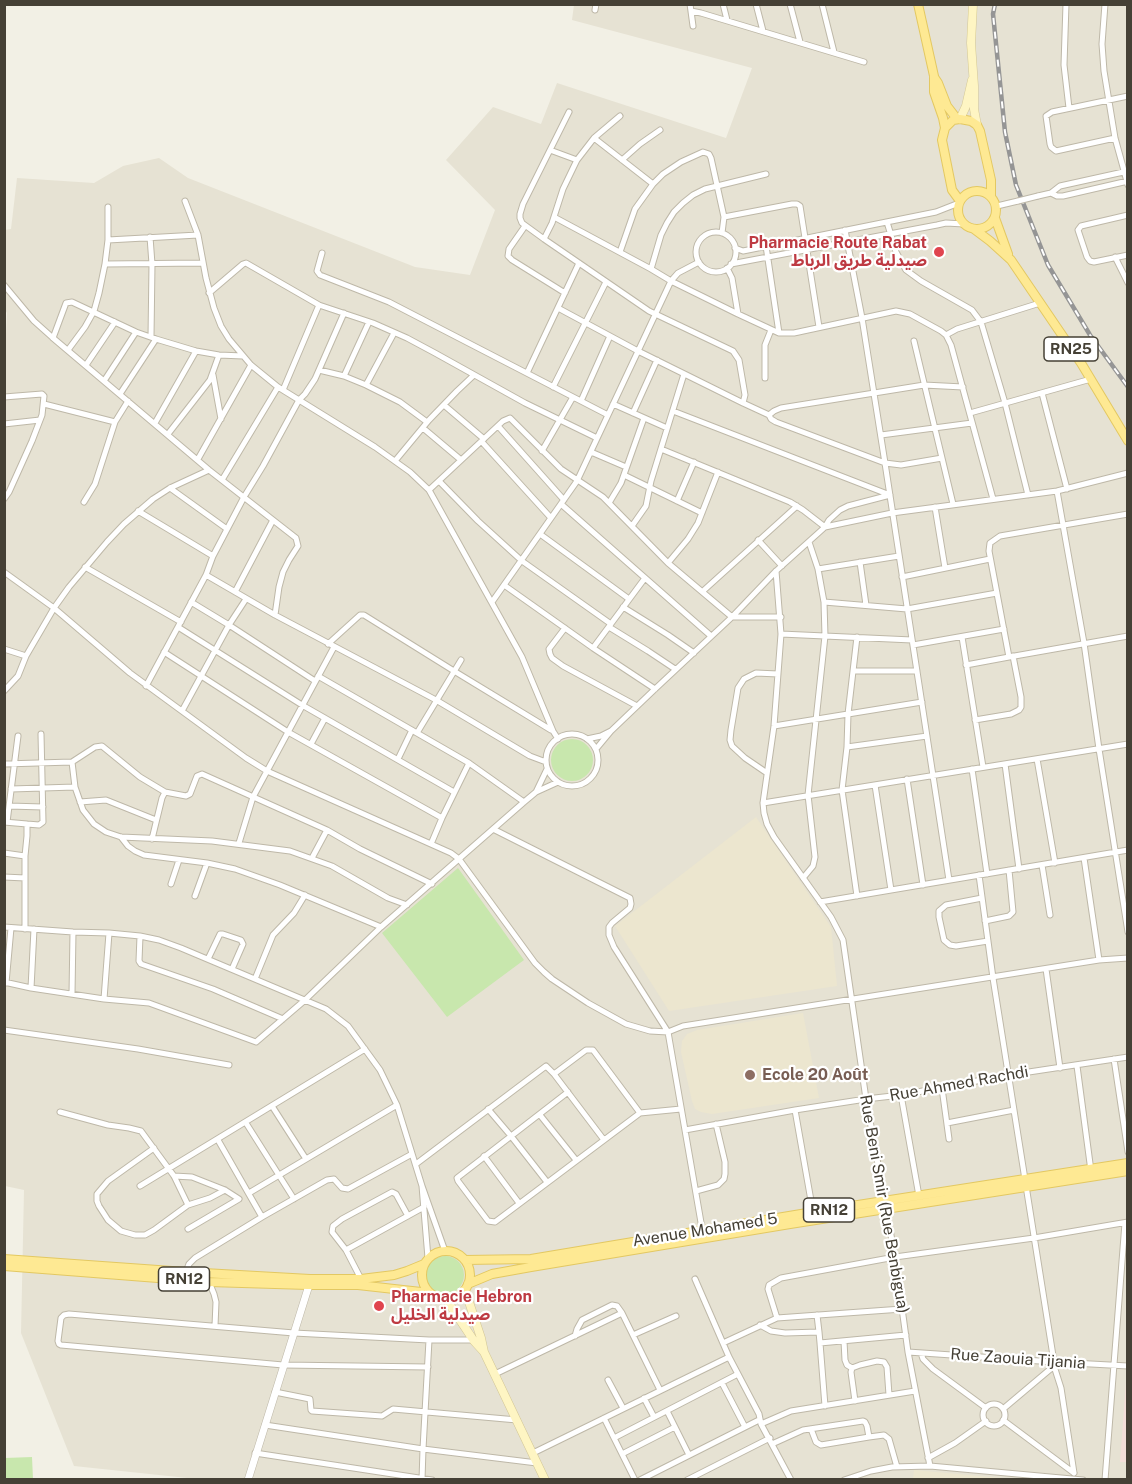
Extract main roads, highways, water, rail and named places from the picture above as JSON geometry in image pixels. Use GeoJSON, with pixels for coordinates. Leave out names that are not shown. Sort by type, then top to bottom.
{"type":"FeatureCollection","features":[{"type":"Feature","properties":{"kind":"main road"},"geometry":{"type":"LineString","coordinates":[[918,4],[934,76],[934,93],[945,128],[942,140],[954,194],[960,202],[965,195],[975,191],[985,192],[991,196],[997,206],[995,218],[987,227],[974,229]]}},
{"type":"Feature","properties":{"kind":"main road"},"geometry":{"type":"LineString","coordinates":[[973,4],[971,27],[976,125]]}},
{"type":"Feature","properties":{"kind":"main road"},"geometry":{"type":"LineString","coordinates":[[934,76],[947,106],[958,119]]}},
{"type":"Feature","properties":{"kind":"main road"},"geometry":{"type":"LineString","coordinates":[[958,119],[966,106],[973,79]]}},
{"type":"Feature","properties":{"kind":"main road"},"geometry":{"type":"LineString","coordinates":[[945,128],[958,119],[968,119],[976,125],[980,131],[990,176],[991,196]]}},
{"type":"Feature","properties":{"kind":"main road","name":"RN25"},"geometry":{"type":"LineString","coordinates":[[960,202],[958,212],[964,224],[990,241],[1011,260]]}},
{"type":"Feature","properties":{"kind":"main road","name":"RN25"},"geometry":{"type":"LineString","coordinates":[[995,218],[1011,260],[1091,379],[1128,441]]}},
{"type":"Feature","properties":{"kind":"main road","name":"Avenue Mohamed 5"},"geometry":{"type":"LineString","coordinates":[[1091,1174],[1128,1163]]}},
{"type":"Feature","properties":{"kind":"main road","name":"Avenue Mohamed 5"},"geometry":{"type":"LineString","coordinates":[[703,1234],[813,1212],[885,1205],[919,1196],[1128,1171]]}},
{"type":"Feature","properties":{"kind":"main road","name":"Avenue Mohamed 5"},"geometry":{"type":"LineString","coordinates":[[531,1263],[1026,1182]]}},
{"type":"Feature","properties":{"kind":"main road","name":"RN12"},"geometry":{"type":"LineString","coordinates":[[362,1282],[407,1271],[436,1253],[445,1251],[452,1251],[465,1260],[531,1263]]}},
{"type":"Feature","properties":{"kind":"main road","name":"RN12"},"geometry":{"type":"LineString","coordinates":[[4,1259],[184,1276],[209,1282],[362,1282],[430,1293],[437,1298],[446,1299],[453,1298],[467,1287],[492,1274],[531,1263]]}},
{"type":"Feature","properties":{"kind":"main road"},"geometry":{"type":"LineString","coordinates":[[465,1260],[470,1271],[467,1287],[478,1340]]}},
{"type":"Feature","properties":{"kind":"main road"},"geometry":{"type":"LineString","coordinates":[[426,1261],[422,1276],[430,1293]]}},
{"type":"Feature","properties":{"kind":"main road","name":"RN12"},"geometry":{"type":"LineString","coordinates":[[4,1266],[309,1282]]}},
{"type":"Feature","properties":{"kind":"main road"},"geometry":{"type":"LineString","coordinates":[[446,1299],[478,1340],[545,1479]]}},
{"type":"Feature","properties":{"kind":"railway"},"geometry":{"type":"LineString","coordinates":[[995,4],[993,14],[1005,132],[1016,185],[1048,265],[1090,335],[1128,387]]}},
{"type":"Feature","properties":{"kind":"place","name":"Pharmacie Route Rabat صيدلية طريق الرباط"},"geometry":{"type":"Point","coordinates":[939,252]}},
{"type":"Feature","properties":{"kind":"place","name":"Ecole 20 Août"},"geometry":{"type":"Point","coordinates":[750,1075]}},
{"type":"Feature","properties":{"kind":"place","name":"Pharmacie Hebron صيدلية الخليل"},"geometry":{"type":"Point","coordinates":[379,1306]}}]}
